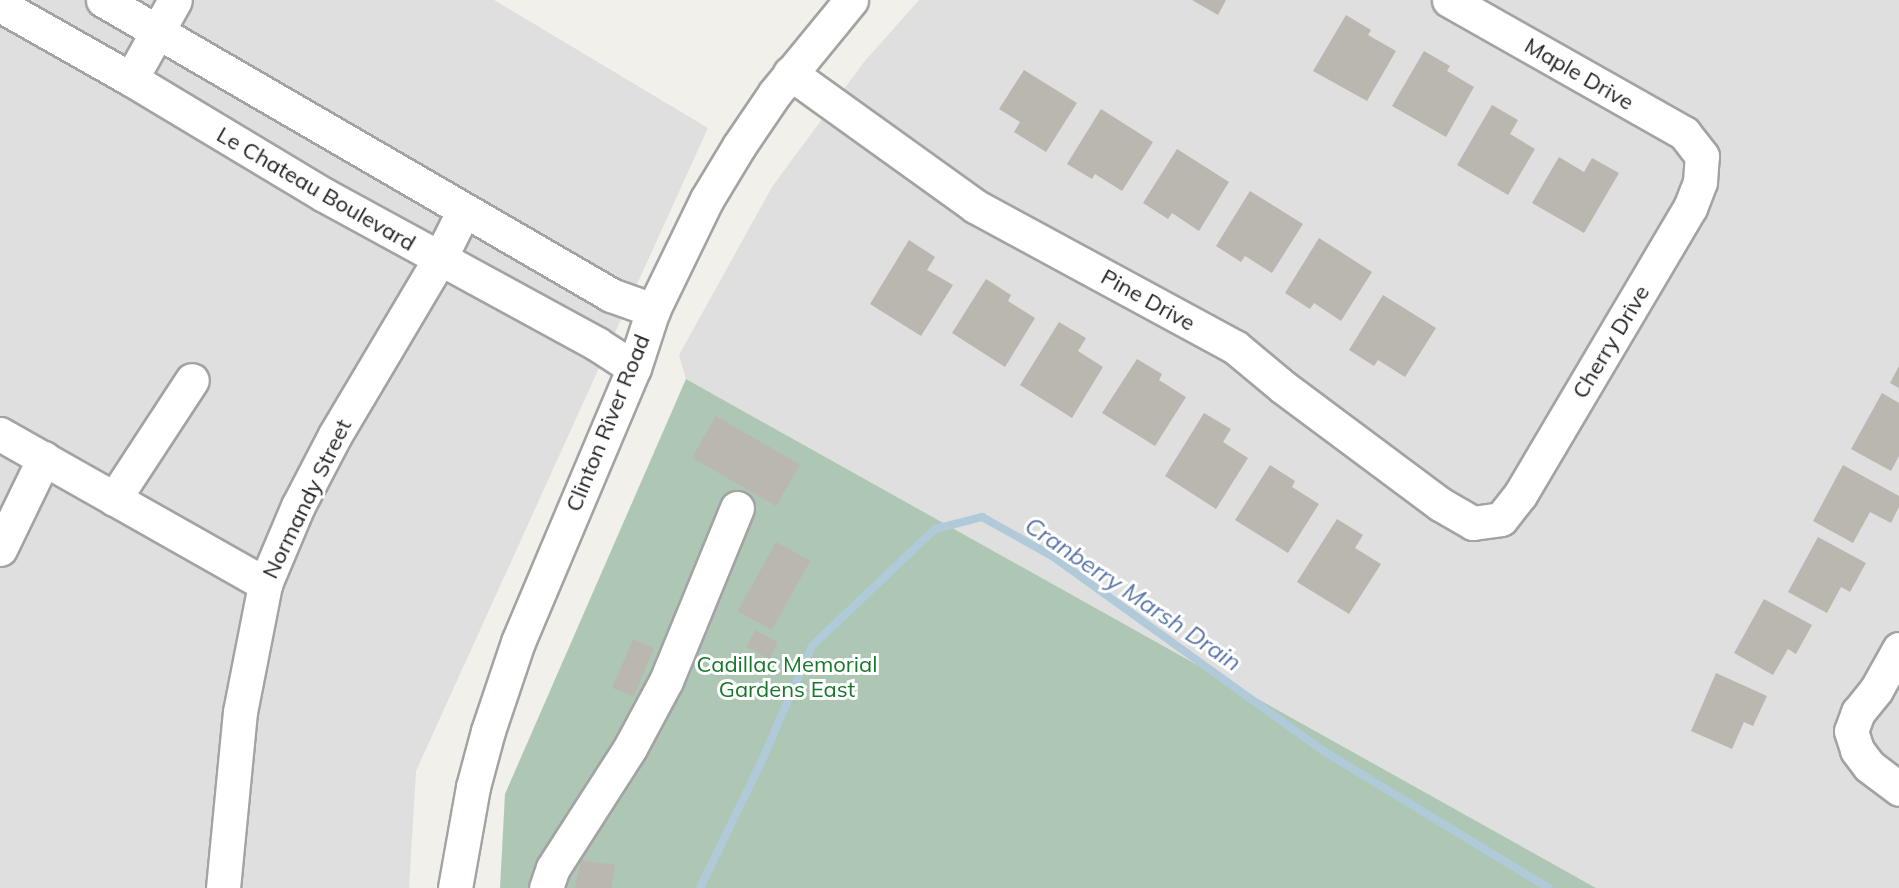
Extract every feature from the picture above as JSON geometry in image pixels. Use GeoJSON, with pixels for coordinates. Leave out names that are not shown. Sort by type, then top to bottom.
{"type":"FeatureCollection","features":[{"type":"Feature","properties":{"kind":"street"},"geometry":{"type":"LineString","coordinates":[[103,0],[611,295],[653,310]]}},
{"type":"Feature","properties":{"kind":"street"},"geometry":{"type":"LineString","coordinates":[[131,79],[156,30],[175,0]]}},
{"type":"Feature","properties":{"kind":"street","name":"Clinton River Road"},"geometry":{"type":"LineString","coordinates":[[455,888],[476,776],[518,642],[634,368],[653,310],[707,199],[739,146],[790,74],[851,0]]}},
{"type":"Feature","properties":{"kind":"street","name":"Maple Drive"},"geometry":{"type":"LineString","coordinates":[[1449,0],[1684,133],[1702,156]]}},
{"type":"Feature","properties":{"kind":"street","name":"Le Chateau Boulevard"},"geometry":{"type":"LineString","coordinates":[[0,5],[131,79],[324,195],[439,260],[597,344],[634,368]]}},
{"type":"Feature","properties":{"kind":"street","name":"Pine Drive"},"geometry":{"type":"LineString","coordinates":[[790,74],[975,206],[1235,347],[1283,387],[1440,504],[1473,523],[1500,519]]}},
{"type":"Feature","properties":{"kind":"street","name":"Cherry Drive"},"geometry":{"type":"LineString","coordinates":[[1500,519],[1520,495],[1690,208],[1700,182],[1702,156]]}},
{"type":"Feature","properties":{"kind":"street","name":"Normandy Street"},"geometry":{"type":"LineString","coordinates":[[223,888],[240,712],[265,584],[298,506],[335,435],[439,260],[464,210]]}},
{"type":"Feature","properties":{"kind":"street"},"geometry":{"type":"LineString","coordinates":[[114,499],[192,380]]}},
{"type":"Feature","properties":{"kind":"street"},"geometry":{"type":"LineString","coordinates":[[0,434],[265,584]]}},
{"type":"Feature","properties":{"kind":"street"},"geometry":{"type":"LineString","coordinates":[[0,549],[44,458]]}},
{"type":"Feature","properties":{"kind":"street"},"geometry":{"type":"LineString","coordinates":[[546,888],[553,868],[630,748],[666,681],[736,508]]}},
{"type":"Feature","properties":{"kind":"street"},"geometry":{"type":"LineString","coordinates":[[1899,649],[1876,690],[1858,712],[1851,732],[1857,750],[1869,766],[1899,789]]}},
{"type":"Feature","properties":{"kind":"shaded area"},"geometry":{"type":"Polygon","coordinates":[[[0,0],[494,0],[708,128],[416,771],[409,888],[0,888],[0,0]]]}},
{"type":"Feature","properties":{"kind":"shaded area"},"geometry":{"type":"Polygon","coordinates":[[[919,0],[1899,0],[1899,888],[1596,888],[686,379],[679,355],[772,187],[864,62],[919,0]]]}},
{"type":"Feature","properties":{"kind":"green space","name":"Cadillac Memorial Gardens East"},"geometry":{"type":"Polygon","coordinates":[[[686,379],[1596,888],[500,888],[505,794],[686,379]]]}},
{"type":"Feature","properties":{"kind":"building"},"geometry":{"type":"Polygon","coordinates":[[[1192,0],[1226,0],[1218,15],[1192,0]]]}},
{"type":"Feature","properties":{"kind":"building"},"geometry":{"type":"Polygon","coordinates":[[[1346,15],[1371,30],[1368,35],[1396,51],[1367,101],[1313,71],[1346,15]]]}},
{"type":"Feature","properties":{"kind":"building"},"geometry":{"type":"Polygon","coordinates":[[[1424,51],[1450,66],[1447,71],[1474,87],[1446,137],[1392,106],[1424,51]]]}},
{"type":"Feature","properties":{"kind":"building"},"geometry":{"type":"Polygon","coordinates":[[[1024,70],[1077,103],[1046,152],[1014,132],[1020,122],[999,109],[1024,70]]]}},
{"type":"Feature","properties":{"kind":"building"},"geometry":{"type":"Polygon","coordinates":[[[1492,105],[1518,120],[1510,134],[1535,149],[1508,195],[1457,165],[1492,105]]]}},
{"type":"Feature","properties":{"kind":"building"},"geometry":{"type":"Polygon","coordinates":[[[1101,109],[1153,142],[1122,191],[1095,174],[1092,179],[1067,164],[1101,109]]]}},
{"type":"Feature","properties":{"kind":"building"},"geometry":{"type":"Polygon","coordinates":[[[1177,149],[1229,182],[1199,231],[1172,213],[1168,219],[1143,203],[1177,149]]]}},
{"type":"Feature","properties":{"kind":"building"},"geometry":{"type":"Polygon","coordinates":[[[1559,157],[1584,172],[1592,158],[1619,173],[1584,233],[1532,203],[1559,157]]]}},
{"type":"Feature","properties":{"kind":"building"},"geometry":{"type":"Polygon","coordinates":[[[1250,191],[1303,224],[1272,273],[1245,256],[1241,262],[1216,246],[1250,191]]]}},
{"type":"Feature","properties":{"kind":"building"},"geometry":{"type":"Polygon","coordinates":[[[1319,238],[1372,272],[1341,321],[1314,303],[1310,309],[1285,293],[1319,238]]]}},
{"type":"Feature","properties":{"kind":"building"},"geometry":{"type":"Polygon","coordinates":[[[909,240],[935,257],[927,270],[953,285],[921,336],[870,304],[909,240]]]}},
{"type":"Feature","properties":{"kind":"building"},"geometry":{"type":"Polygon","coordinates":[[[986,279],[1011,295],[1008,301],[1035,318],[1005,367],[952,333],[986,279]]]}},
{"type":"Feature","properties":{"kind":"building"},"geometry":{"type":"Polygon","coordinates":[[[1383,295],[1436,328],[1405,377],[1378,360],[1374,366],[1349,350],[1383,295]]]}},
{"type":"Feature","properties":{"kind":"building"},"geometry":{"type":"Polygon","coordinates":[[[1059,322],[1086,338],[1078,351],[1103,367],[1072,418],[1020,385],[1059,322]]]}},
{"type":"Feature","properties":{"kind":"building"},"geometry":{"type":"Polygon","coordinates":[[[1137,359],[1162,374],[1159,380],[1186,397],[1155,446],[1102,413],[1137,359]]]}},
{"type":"Feature","properties":{"kind":"building"},"geometry":{"type":"Polygon","coordinates":[[[1899,366],[1899,388],[1890,383],[1899,366]]]}},
{"type":"Feature","properties":{"kind":"building"},"geometry":{"type":"Polygon","coordinates":[[[1882,393],[1899,403],[1899,456],[1891,471],[1851,449],[1882,393]]]}},
{"type":"Feature","properties":{"kind":"building"},"geometry":{"type":"Polygon","coordinates":[[[1204,413],[1231,429],[1223,442],[1248,458],[1216,509],[1165,476],[1204,413]]]}},
{"type":"Feature","properties":{"kind":"building"},"geometry":{"type":"Polygon","coordinates":[[[716,416],[800,464],[776,506],[692,458],[716,416]]]}},
{"type":"Feature","properties":{"kind":"building"},"geometry":{"type":"Polygon","coordinates":[[[1270,465],[1295,481],[1292,487],[1319,504],[1288,553],[1235,520],[1270,465]]]}},
{"type":"Feature","properties":{"kind":"building"},"geometry":{"type":"Polygon","coordinates":[[[1843,465],[1899,496],[1899,507],[1891,523],[1870,512],[1853,543],[1813,521],[1843,465]]]}},
{"type":"Feature","properties":{"kind":"building"},"geometry":{"type":"Polygon","coordinates":[[[1337,519],[1363,535],[1355,548],[1381,564],[1349,614],[1297,582],[1337,519]]]}},
{"type":"Feature","properties":{"kind":"building"},"geometry":{"type":"Polygon","coordinates":[[[1818,537],[1866,563],[1850,592],[1841,587],[1827,613],[1788,592],[1818,537]]]}},
{"type":"Feature","properties":{"kind":"building"},"geometry":{"type":"Polygon","coordinates":[[[776,542],[810,561],[772,630],[738,611],[776,542]]]}},
{"type":"Feature","properties":{"kind":"building"},"geometry":{"type":"Polygon","coordinates":[[[1764,599],[1812,625],[1796,654],[1788,649],[1773,675],[1734,653],[1764,599]]]}},
{"type":"Feature","properties":{"kind":"building"},"geometry":{"type":"Polygon","coordinates":[[[755,630],[778,642],[769,659],[746,647],[755,630]]]}},
{"type":"Feature","properties":{"kind":"building"},"geometry":{"type":"Polygon","coordinates":[[[633,639],[654,648],[633,697],[612,688],[633,639]]]}},
{"type":"Feature","properties":{"kind":"building"},"geometry":{"type":"Polygon","coordinates":[[[1716,673],[1767,696],[1753,726],[1744,722],[1732,749],[1691,731],[1716,673]]]}},
{"type":"Feature","properties":{"kind":"building"},"geometry":{"type":"Polygon","coordinates":[[[581,860],[615,865],[611,888],[575,888],[581,860]]]}},
{"type":"Feature","properties":{"kind":"waterway","name":"Cranberry Marsh Drain"},"geometry":{"type":"LineString","coordinates":[[700,888],[758,769],[812,646],[935,529],[982,517],[1052,556],[1325,752],[1549,888]]}}]}
